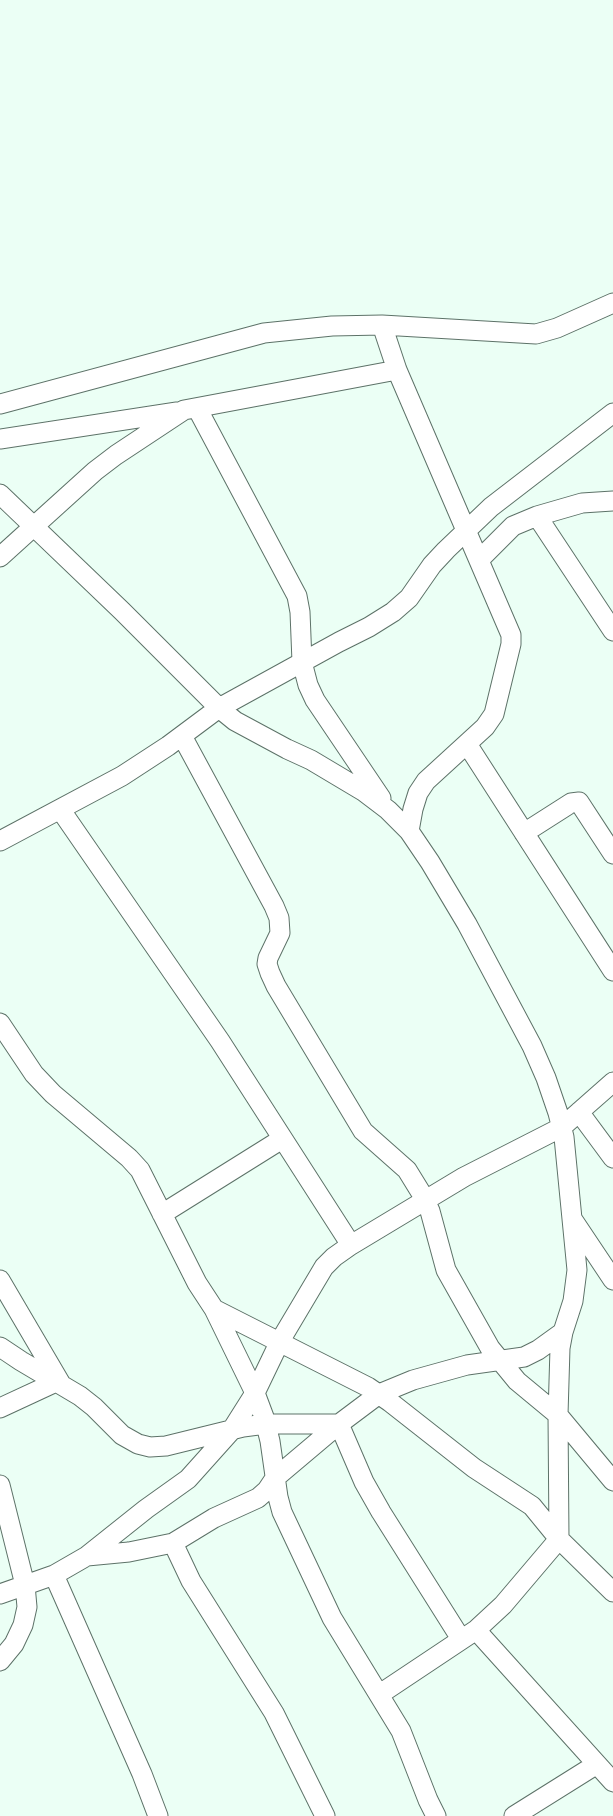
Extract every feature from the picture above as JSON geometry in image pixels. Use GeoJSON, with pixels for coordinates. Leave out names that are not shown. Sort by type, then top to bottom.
{"type":"FeatureCollection","features":[{"type":"Feature","properties":{"kind":"street"},"geometry":{"type":"LineString","coordinates":[[0,404],[264,333],[332,326],[382,325],[536,334],[557,328],[613,303]]}},
{"type":"Feature","properties":{"kind":"street"},"geometry":{"type":"LineString","coordinates":[[382,325],[397,370],[466,531],[508,624],[511,635],[511,644],[494,714],[485,727],[426,781],[418,793],[409,831]]}},
{"type":"Feature","properties":{"kind":"street"},"geometry":{"type":"LineString","coordinates":[[0,439],[190,409],[397,370]]}},
{"type":"Feature","properties":{"kind":"street"},"geometry":{"type":"LineString","coordinates":[[0,557],[95,471],[116,455],[190,409]]}},
{"type":"Feature","properties":{"kind":"street"},"geometry":{"type":"LineString","coordinates":[[190,409],[297,596],[300,612],[302,662],[308,685],[315,700],[388,810]]}},
{"type":"Feature","properties":{"kind":"street"},"geometry":{"type":"LineString","coordinates":[[0,841],[122,776],[182,736],[218,708],[369,627],[393,612],[409,598],[432,565],[491,507],[613,413]]}},
{"type":"Feature","properties":{"kind":"street"},"geometry":{"type":"LineString","coordinates":[[0,494],[122,611],[218,708],[235,721],[311,760],[363,791],[388,810],[409,831],[430,862],[467,924],[532,1046],[546,1078],[562,1127],[577,1270],[576,1285],[560,1348],[558,1415],[559,1539],[503,1605],[468,1635],[380,1694]]}},
{"type":"Feature","properties":{"kind":"street"},"geometry":{"type":"LineString","coordinates":[[479,560],[514,526],[537,516],[582,502],[613,501]]}},
{"type":"Feature","properties":{"kind":"street"},"geometry":{"type":"LineString","coordinates":[[537,516],[613,631]]}},
{"type":"Feature","properties":{"kind":"street"},"geometry":{"type":"LineString","coordinates":[[182,736],[277,912],[281,926],[280,933],[268,958],[267,964],[276,986],[363,1131],[407,1170],[425,1200],[430,1211],[446,1270],[490,1348],[517,1381],[558,1415],[613,1481]]}},
{"type":"Feature","properties":{"kind":"street"},"geometry":{"type":"LineString","coordinates":[[467,744],[613,972]]}},
{"type":"Feature","properties":{"kind":"street"},"geometry":{"type":"LineString","coordinates":[[524,833],[571,803],[579,802],[613,854]]}},
{"type":"Feature","properties":{"kind":"street"},"geometry":{"type":"LineString","coordinates":[[60,809],[188,992],[351,1245]]}},
{"type":"Feature","properties":{"kind":"street"},"geometry":{"type":"LineString","coordinates":[[0,1023],[34,1074],[53,1094],[129,1158],[140,1170],[196,1283],[214,1309],[255,1393],[266,1424],[282,1512],[332,1618],[380,1694],[401,1731],[428,1800],[436,1816]]}},
{"type":"Feature","properties":{"kind":"street"},"geometry":{"type":"LineString","coordinates":[[0,1594],[54,1575],[86,1556],[146,1509],[188,1479],[231,1430],[255,1393],[280,1341],[324,1266],[351,1245],[464,1177],[562,1127],[613,1082]]}},
{"type":"Feature","properties":{"kind":"street"},"geometry":{"type":"LineString","coordinates":[[579,1112],[613,1158]]}},
{"type":"Feature","properties":{"kind":"street"},"geometry":{"type":"LineString","coordinates":[[162,1214],[282,1138]]}},
{"type":"Feature","properties":{"kind":"street"},"geometry":{"type":"LineString","coordinates":[[572,1218],[613,1280]]}},
{"type":"Feature","properties":{"kind":"street"},"geometry":{"type":"LineString","coordinates":[[0,1280],[59,1384]]}},
{"type":"Feature","properties":{"kind":"street"},"geometry":{"type":"LineString","coordinates":[[214,1309],[280,1341],[379,1394],[474,1468],[532,1506],[559,1539],[613,1592]]}},
{"type":"Feature","properties":{"kind":"street"},"geometry":{"type":"LineString","coordinates":[[86,1556],[129,1552],[173,1543],[214,1518],[258,1498],[267,1490],[275,1478],[339,1424],[379,1394],[412,1380],[443,1371],[467,1365],[524,1357],[538,1350],[563,1332]]}},
{"type":"Feature","properties":{"kind":"street"},"geometry":{"type":"LineString","coordinates":[[0,1347],[94,1407],[122,1435],[138,1444],[150,1447],[166,1446],[231,1430],[266,1424],[339,1424]]}},
{"type":"Feature","properties":{"kind":"street"},"geometry":{"type":"LineString","coordinates":[[0,1408],[59,1384]]}},
{"type":"Feature","properties":{"kind":"street"},"geometry":{"type":"LineString","coordinates":[[339,1424],[364,1482],[381,1512],[468,1635],[613,1782]]}},
{"type":"Feature","properties":{"kind":"street"},"geometry":{"type":"LineString","coordinates":[[0,1485],[25,1585],[27,1607],[23,1625],[14,1644],[0,1660]]}},
{"type":"Feature","properties":{"kind":"street"},"geometry":{"type":"LineString","coordinates":[[173,1543],[191,1582],[274,1713],[325,1816]]}},
{"type":"Feature","properties":{"kind":"street"},"geometry":{"type":"LineString","coordinates":[[54,1575],[142,1774],[158,1816]]}},
{"type":"Feature","properties":{"kind":"street"},"geometry":{"type":"LineString","coordinates":[[514,1816],[596,1764]]}}]}
